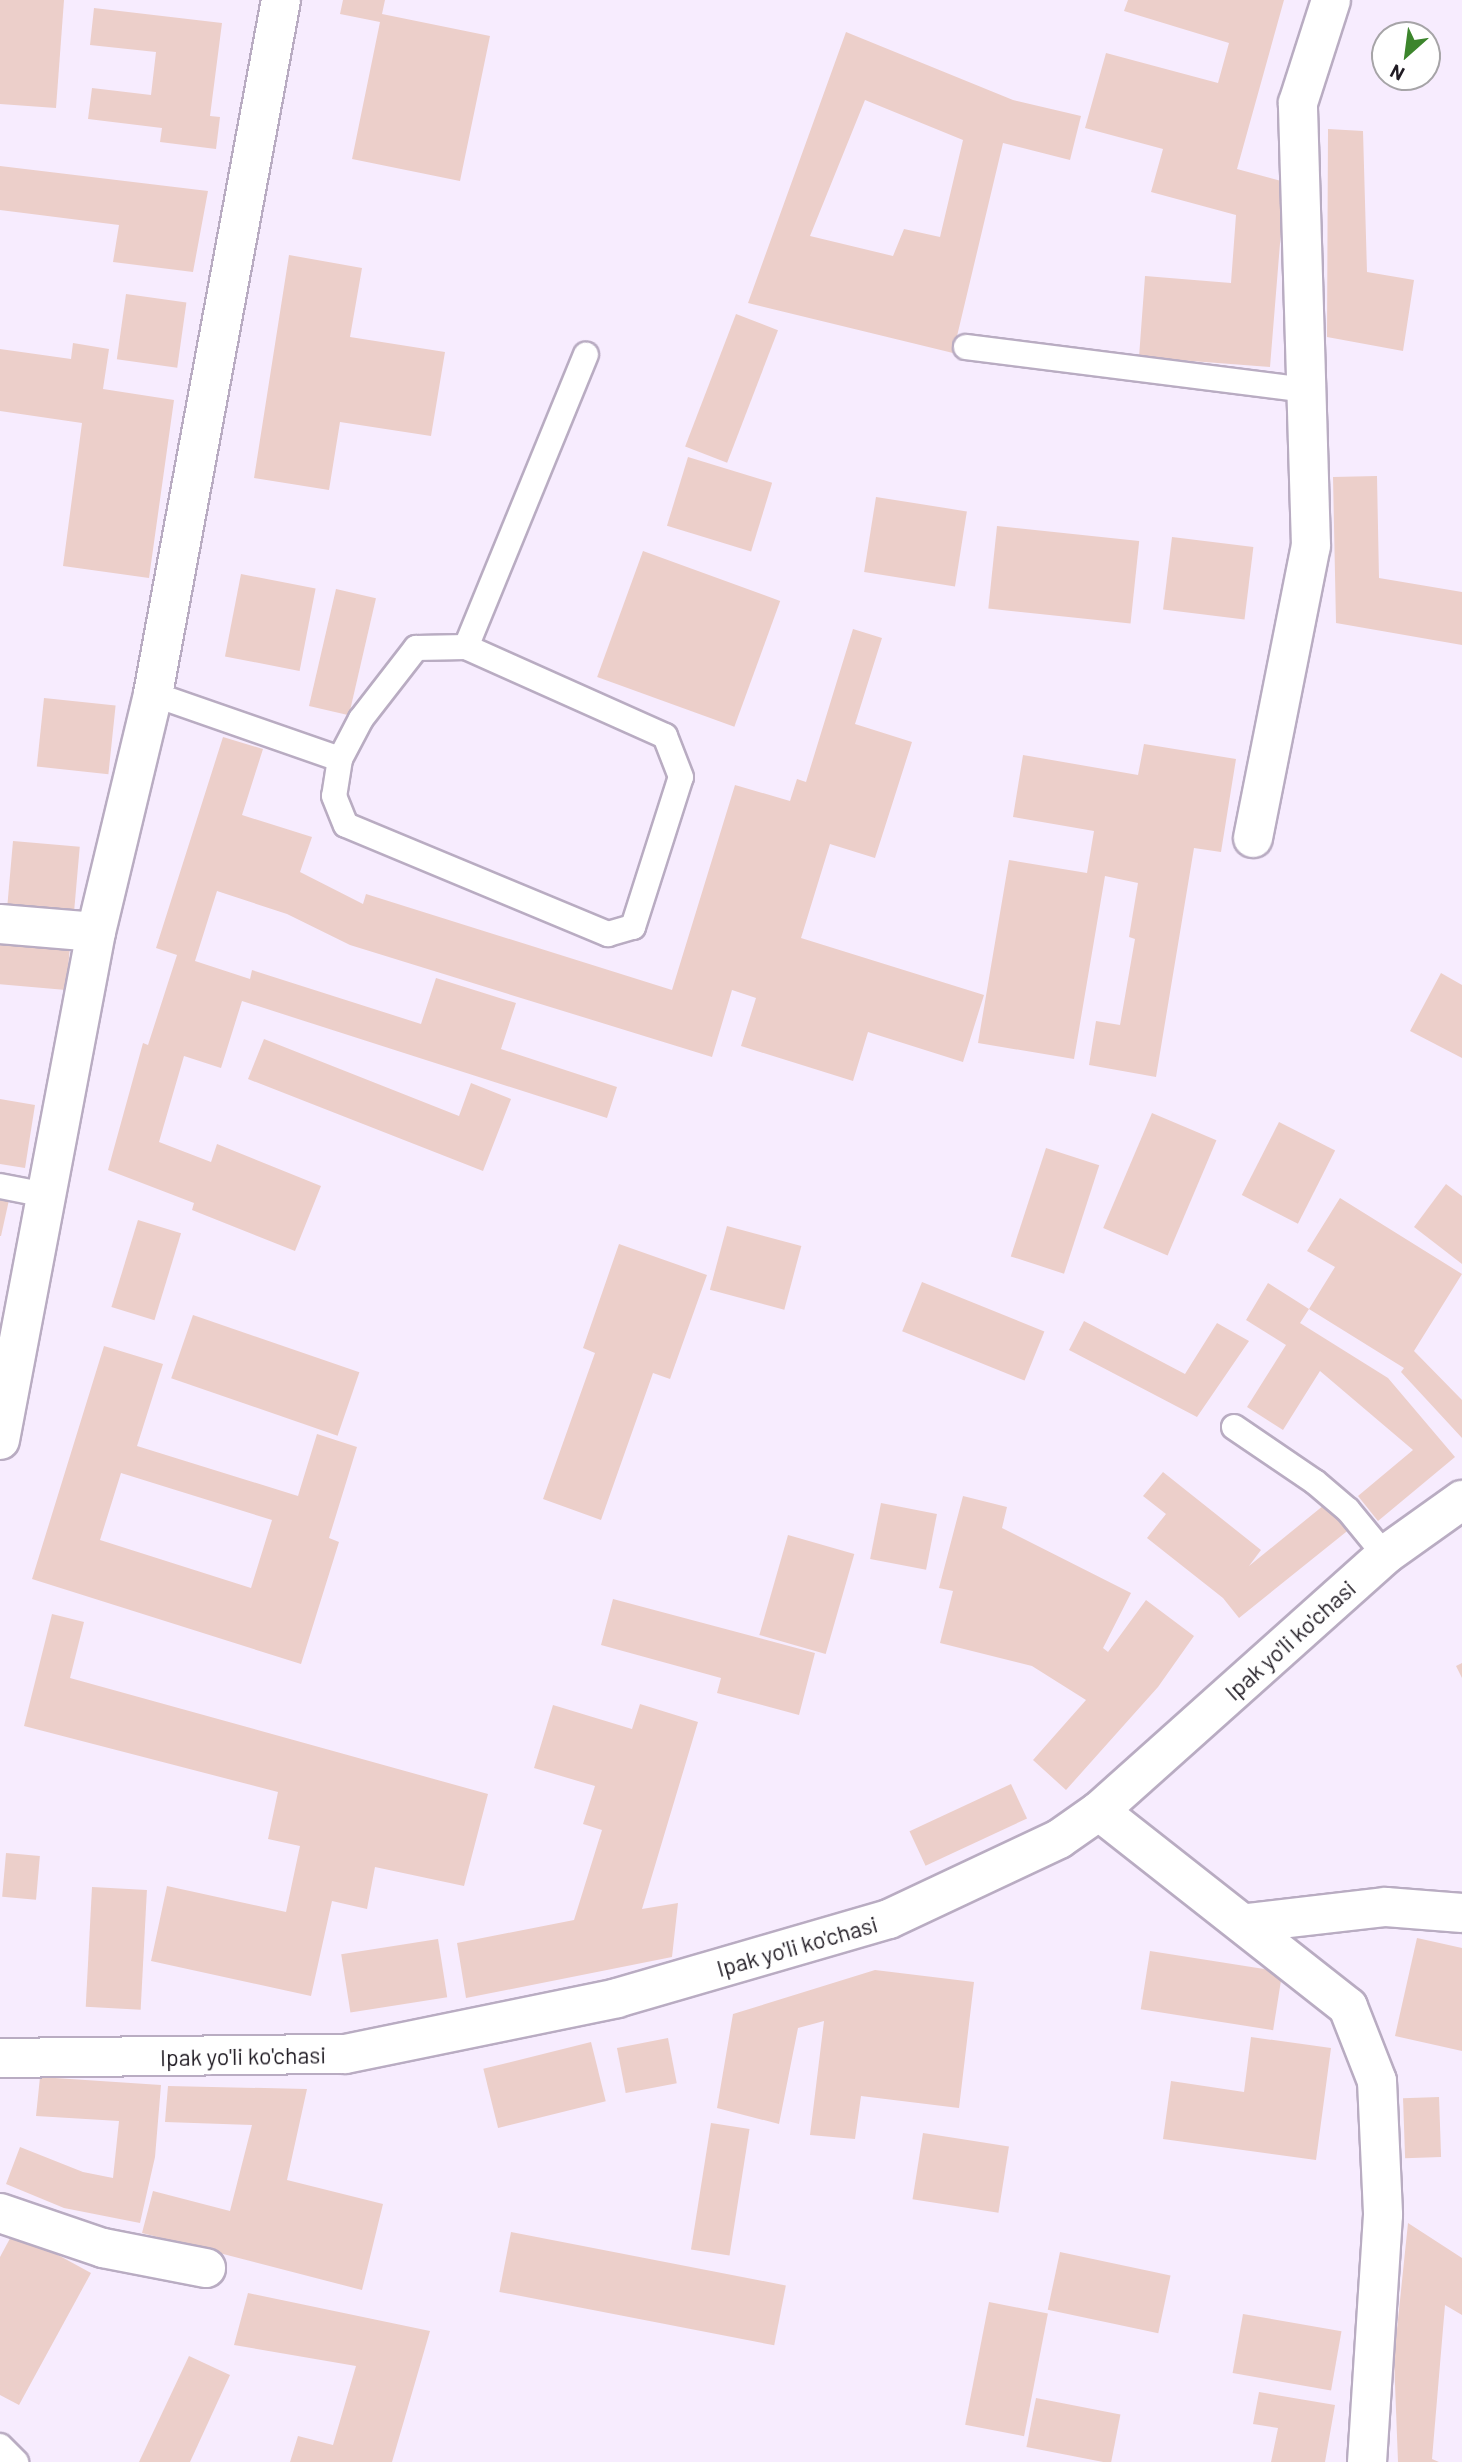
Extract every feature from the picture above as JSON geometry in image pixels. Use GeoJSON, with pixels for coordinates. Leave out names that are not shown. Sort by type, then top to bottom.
{"type":"FeatureCollection","features":[{"type":"Feature","properties":{"kind":"street"},"geometry":{"type":"LineString","coordinates":[[0,1440],[96,932],[153,694],[281,0]]}},
{"type":"Feature","properties":{"kind":"street"},"geometry":{"type":"LineString","coordinates":[[1253,838],[1311,547],[1298,103],[1331,0]]}},
{"type":"Feature","properties":{"kind":"street"},"geometry":{"type":"LineString","coordinates":[[0,924],[96,932]]}},
{"type":"Feature","properties":{"kind":"street","name":"Ipak yo'li ko'chasi"},"geometry":{"type":"LineString","coordinates":[[0,2058],[345,2054],[618,1998],[890,1919],[1059,1839],[1099,1811],[1385,1555],[1462,1500]]}},
{"type":"Feature","properties":{"kind":"street"},"geometry":{"type":"LineString","coordinates":[[1099,1811],[1247,1923],[1348,2007],[1377,2081],[1383,2215],[1367,2462]]}},
{"type":"Feature","properties":{"kind":"street"},"geometry":{"type":"LineString","coordinates":[[1247,1923],[1386,1907],[1462,1913]]}},
{"type":"Feature","properties":{"kind":"street"},"geometry":{"type":"LineString","coordinates":[[0,2213],[103,2248],[206,2268]]}},
{"type":"Feature","properties":{"kind":"lane"},"geometry":{"type":"LineString","coordinates":[[966,346],[1307,390]]}},
{"type":"Feature","properties":{"kind":"lane"},"geometry":{"type":"LineString","coordinates":[[466,648],[586,355]]}},
{"type":"Feature","properties":{"kind":"lane"},"geometry":{"type":"LineString","coordinates":[[416,648],[466,648],[665,736],[681,777],[633,927],[608,934],[346,825],[334,796],[340,759],[361,719],[416,648]]}},
{"type":"Feature","properties":{"kind":"lane"},"geometry":{"type":"LineString","coordinates":[[153,694],[340,759]]}},
{"type":"Feature","properties":{"kind":"lane"},"geometry":{"type":"LineString","coordinates":[[0,1186],[46,1195]]}},
{"type":"Feature","properties":{"kind":"lane"},"geometry":{"type":"LineString","coordinates":[[1234,1427],[1315,1482],[1348,1510],[1385,1555]]}},
{"type":"Feature","properties":{"kind":"lane"},"geometry":{"type":"LineString","coordinates":[[0,2446],[16,2462]]}},
{"type":"Feature","properties":{"kind":"building"},"geometry":{"type":"Polygon","coordinates":[[[0,0],[64,0],[56,108],[0,104],[0,0]]]}},
{"type":"Feature","properties":{"kind":"building"},"geometry":{"type":"Polygon","coordinates":[[[343,0],[385,0],[382,14],[490,36],[460,181],[352,159],[380,22],[340,14],[343,0]]]}},
{"type":"Feature","properties":{"kind":"building"},"geometry":{"type":"Polygon","coordinates":[[[1128,0],[1284,0],[1237,169],[1285,182],[1270,367],[1139,357],[1145,276],[1231,283],[1236,215],[1151,192],[1163,149],[1085,128],[1106,53],[1218,83],[1229,43],[1124,11],[1128,0]]]}},
{"type":"Feature","properties":{"kind":"building"},"geometry":{"type":"Polygon","coordinates":[[[94,8],[222,23],[210,116],[220,117],[216,149],[160,142],[162,128],[88,119],[92,88],[151,95],[156,52],[90,45],[94,8]]]}},
{"type":"Feature","properties":{"kind":"building"},"geometry":{"type":"Polygon","coordinates":[[[846,32],[1013,100],[1081,116],[1070,160],[1003,143],[953,353],[748,303],[846,32]],[[865,100],[810,236],[893,256],[904,229],[940,237],[963,140],[865,100]]]}},
{"type":"Feature","properties":{"kind":"building"},"geometry":{"type":"Polygon","coordinates":[[[1328,129],[1363,131],[1367,272],[1414,280],[1403,351],[1327,337],[1328,129]]]}},
{"type":"Feature","properties":{"kind":"building"},"geometry":{"type":"Polygon","coordinates":[[[0,166],[208,191],[193,272],[113,262],[119,225],[0,210],[0,166]]]}},
{"type":"Feature","properties":{"kind":"building"},"geometry":{"type":"Polygon","coordinates":[[[289,255],[362,268],[350,337],[445,352],[431,436],[340,422],[329,490],[254,478],[289,255]]]}},
{"type":"Feature","properties":{"kind":"building"},"geometry":{"type":"Polygon","coordinates":[[[126,294],[186,302],[177,368],[117,359],[126,294]]]}},
{"type":"Feature","properties":{"kind":"building"},"geometry":{"type":"Polygon","coordinates":[[[736,314],[778,330],[727,463],[685,447],[736,314]]]}},
{"type":"Feature","properties":{"kind":"building"},"geometry":{"type":"Polygon","coordinates":[[[73,343],[109,349],[103,389],[174,400],[149,578],[63,566],[82,423],[0,411],[0,349],[71,359],[73,343]]]}},
{"type":"Feature","properties":{"kind":"building"},"geometry":{"type":"Polygon","coordinates":[[[688,457],[772,483],[751,552],[667,526],[688,457]]]}},
{"type":"Feature","properties":{"kind":"building"},"geometry":{"type":"Polygon","coordinates":[[[1377,476],[1379,578],[1462,592],[1462,645],[1336,623],[1333,477],[1377,476]]]}},
{"type":"Feature","properties":{"kind":"building"},"geometry":{"type":"Polygon","coordinates":[[[876,497],[967,511],[955,586],[864,572],[876,497]]]}},
{"type":"Feature","properties":{"kind":"building"},"geometry":{"type":"Polygon","coordinates":[[[997,526],[1139,541],[1131,623],[988,609],[997,526]]]}},
{"type":"Feature","properties":{"kind":"building"},"geometry":{"type":"Polygon","coordinates":[[[1172,537],[1253,547],[1244,619],[1163,609],[1172,537]]]}},
{"type":"Feature","properties":{"kind":"building"},"geometry":{"type":"Polygon","coordinates":[[[643,551],[780,601],[734,727],[597,677],[643,551]]]}},
{"type":"Feature","properties":{"kind":"building"},"geometry":{"type":"Polygon","coordinates":[[[241,574],[316,589],[300,671],[225,656],[241,574]]]}},
{"type":"Feature","properties":{"kind":"building"},"geometry":{"type":"Polygon","coordinates":[[[336,589],[376,598],[349,715],[309,706],[336,589]]]}},
{"type":"Feature","properties":{"kind":"building"},"geometry":{"type":"Polygon","coordinates":[[[853,629],[882,638],[855,724],[912,742],[875,858],[830,844],[801,938],[984,995],[963,1062],[868,1032],[853,1081],[741,1046],[756,998],[732,990],[712,1057],[350,945],[287,914],[217,891],[195,961],[250,979],[252,970],[421,1024],[436,978],[516,1003],[501,1049],[617,1087],[607,1118],[242,1001],[221,1068],[184,1056],[159,1142],[211,1162],[217,1144],[321,1186],[295,1251],[192,1210],[194,1203],[108,1170],[143,1043],[148,1045],[177,955],[156,948],[223,737],[263,749],[242,815],[312,837],[300,872],[363,904],[366,894],[672,990],[735,785],[790,801],[797,779],[806,782],[853,629]]]}},
{"type":"Feature","properties":{"kind":"building"},"geometry":{"type":"Polygon","coordinates":[[[44,698],[116,706],[108,774],[37,767],[44,698]]]}},
{"type":"Feature","properties":{"kind":"building"},"geometry":{"type":"Polygon","coordinates":[[[1144,744],[1236,759],[1221,852],[1194,848],[1156,1077],[1089,1065],[1096,1021],[1120,1025],[1135,939],[1129,937],[1138,883],[1105,876],[1074,1059],[978,1043],[1009,860],[1087,873],[1094,831],[1013,817],[1023,755],[1138,775],[1144,744]]]}},
{"type":"Feature","properties":{"kind":"building"},"geometry":{"type":"Polygon","coordinates":[[[13,841],[80,847],[74,913],[7,907],[13,841]]]}},
{"type":"Feature","properties":{"kind":"building"},"geometry":{"type":"Polygon","coordinates":[[[0,943],[70,949],[66,990],[0,984],[0,943]]]}},
{"type":"Feature","properties":{"kind":"building"},"geometry":{"type":"Polygon","coordinates":[[[1441,973],[1462,985],[1462,1058],[1410,1031],[1441,973]]]}},
{"type":"Feature","properties":{"kind":"building"},"geometry":{"type":"Polygon","coordinates":[[[264,1039],[459,1116],[471,1083],[511,1099],[483,1171],[248,1079],[264,1039]]]}},
{"type":"Feature","properties":{"kind":"building"},"geometry":{"type":"Polygon","coordinates":[[[0,1099],[35,1105],[25,1168],[0,1164],[0,1099]]]}},
{"type":"Feature","properties":{"kind":"building"},"geometry":{"type":"Polygon","coordinates":[[[1152,1113],[1216,1140],[1168,1255],[1103,1228],[1152,1113]]]}},
{"type":"Feature","properties":{"kind":"building"},"geometry":{"type":"Polygon","coordinates":[[[1279,1122],[1335,1151],[1298,1224],[1242,1195],[1279,1122]]]}},
{"type":"Feature","properties":{"kind":"building"},"geometry":{"type":"Polygon","coordinates":[[[1046,1148],[1099,1165],[1064,1274],[1011,1256],[1046,1148]]]}},
{"type":"Feature","properties":{"kind":"building"},"geometry":{"type":"Polygon","coordinates":[[[1446,1184],[1462,1196],[1462,1264],[1414,1227],[1446,1184]]]}},
{"type":"Feature","properties":{"kind":"building"},"geometry":{"type":"Polygon","coordinates":[[[0,1198],[9,1200],[1,1236],[0,1236],[0,1198]]]}},
{"type":"Feature","properties":{"kind":"building"},"geometry":{"type":"Polygon","coordinates":[[[1340,1198],[1462,1274],[1414,1351],[1462,1400],[1462,1438],[1401,1372],[1404,1368],[1309,1309],[1335,1267],[1307,1251],[1340,1198]]]}},
{"type":"Feature","properties":{"kind":"building"},"geometry":{"type":"Polygon","coordinates":[[[138,1220],[181,1233],[154,1320],[111,1307],[138,1220]]]}},
{"type":"Feature","properties":{"kind":"building"},"geometry":{"type":"Polygon","coordinates":[[[727,1226],[801,1246],[784,1310],[710,1290],[727,1226]]]}},
{"type":"Feature","properties":{"kind":"building"},"geometry":{"type":"Polygon","coordinates":[[[619,1244],[707,1275],[670,1379],[653,1373],[601,1520],[543,1499],[595,1353],[583,1348],[619,1244]]]}},
{"type":"Feature","properties":{"kind":"building"},"geometry":{"type":"Polygon","coordinates":[[[922,1282],[1044,1331],[1025,1381],[902,1331],[922,1282]]]}},
{"type":"Feature","properties":{"kind":"building"},"geometry":{"type":"Polygon","coordinates":[[[1268,1283],[1309,1309],[1300,1323],[1388,1378],[1455,1457],[1378,1521],[1358,1496],[1413,1450],[1320,1371],[1283,1430],[1247,1407],[1286,1345],[1246,1320],[1268,1283]]]}},
{"type":"Feature","properties":{"kind":"building"},"geometry":{"type":"Polygon","coordinates":[[[193,1315],[359,1372],[338,1436],[171,1378],[193,1315]]]}},
{"type":"Feature","properties":{"kind":"building"},"geometry":{"type":"Polygon","coordinates":[[[1084,1321],[1185,1374],[1217,1323],[1249,1341],[1197,1417],[1069,1350],[1084,1321]]]}},
{"type":"Feature","properties":{"kind":"building"},"geometry":{"type":"Polygon","coordinates":[[[104,1346],[163,1364],[137,1446],[298,1496],[317,1434],[357,1447],[329,1538],[339,1542],[301,1664],[32,1579],[104,1346]],[[121,1473],[100,1540],[251,1588],[272,1520],[121,1473]]]}},
{"type":"Feature","properties":{"kind":"building"},"geometry":{"type":"Polygon","coordinates":[[[1163,1472],[1261,1550],[1249,1566],[1329,1501],[1351,1528],[1239,1618],[1223,1598],[1147,1538],[1166,1514],[1143,1496],[1163,1472]]]}},
{"type":"Feature","properties":{"kind":"building"},"geometry":{"type":"Polygon","coordinates":[[[963,1496],[1007,1507],[1002,1528],[1131,1593],[1103,1648],[1108,1652],[1146,1600],[1194,1636],[1158,1687],[1066,1790],[1033,1760],[1086,1700],[1032,1666],[940,1643],[953,1591],[939,1588],[963,1496]]]}},
{"type":"Feature","properties":{"kind":"building"},"geometry":{"type":"Polygon","coordinates":[[[881,1503],[937,1514],[926,1570],[870,1559],[881,1503]]]}},
{"type":"Feature","properties":{"kind":"building"},"geometry":{"type":"Polygon","coordinates":[[[788,1535],[854,1554],[826,1654],[759,1635],[788,1535]]]}},
{"type":"Feature","properties":{"kind":"building"},"geometry":{"type":"Polygon","coordinates":[[[613,1599],[815,1653],[799,1715],[717,1693],[721,1678],[601,1645],[613,1599]]]}},
{"type":"Feature","properties":{"kind":"building"},"geometry":{"type":"Polygon","coordinates":[[[52,1614],[84,1622],[70,1678],[488,1794],[464,1886],[375,1867],[367,1909],[332,1901],[311,1996],[151,1961],[167,1886],[286,1912],[300,1846],[268,1839],[278,1792],[24,1726],[52,1614]]]}},
{"type":"Feature","properties":{"kind":"building"},"geometry":{"type":"Polygon","coordinates":[[[1462,1663],[1462,1678],[1456,1666],[1462,1663]]]}},
{"type":"Feature","properties":{"kind":"building"},"geometry":{"type":"Polygon","coordinates":[[[640,1704],[698,1722],[642,1909],[678,1903],[672,1957],[466,1998],[457,1943],[574,1920],[602,1830],[583,1824],[595,1786],[534,1768],[553,1705],[632,1729],[640,1704]]]}},
{"type":"Feature","properties":{"kind":"building"},"geometry":{"type":"Polygon","coordinates":[[[1011,1784],[1027,1818],[926,1866],[909,1831],[1011,1784]]]}},
{"type":"Feature","properties":{"kind":"building"},"geometry":{"type":"Polygon","coordinates":[[[6,1853],[40,1856],[36,1900],[2,1897],[6,1853]]]}},
{"type":"Feature","properties":{"kind":"building"},"geometry":{"type":"Polygon","coordinates":[[[92,1887],[147,1890],[141,2010],[86,2007],[92,1887]]]}},
{"type":"Feature","properties":{"kind":"building"},"geometry":{"type":"Polygon","coordinates":[[[1417,1938],[1462,1948],[1462,2051],[1395,2036],[1417,1938]]]}},
{"type":"Feature","properties":{"kind":"building"},"geometry":{"type":"Polygon","coordinates":[[[438,1939],[447,1997],[350,2013],[341,1954],[438,1939]]]}},
{"type":"Feature","properties":{"kind":"building"},"geometry":{"type":"Polygon","coordinates":[[[1150,1951],[1282,1972],[1273,2030],[1141,2009],[1150,1951]]]}},
{"type":"Feature","properties":{"kind":"building"},"geometry":{"type":"Polygon","coordinates":[[[875,1970],[974,1982],[959,2108],[861,2096],[855,2139],[810,2135],[824,2021],[798,2028],[779,2124],[717,2108],[733,2014],[875,1970]]]}},
{"type":"Feature","properties":{"kind":"building"},"geometry":{"type":"Polygon","coordinates":[[[1251,2037],[1331,2048],[1316,2160],[1163,2139],[1171,2081],[1244,2092],[1251,2037]]]}},
{"type":"Feature","properties":{"kind":"building"},"geometry":{"type":"Polygon","coordinates":[[[668,2038],[677,2083],[626,2093],[617,2048],[668,2038]]]}},
{"type":"Feature","properties":{"kind":"building"},"geometry":{"type":"Polygon","coordinates":[[[591,2042],[606,2101],[498,2128],[483,2069],[591,2042]]]}},
{"type":"Feature","properties":{"kind":"building"},"geometry":{"type":"Polygon","coordinates":[[[40,2077],[161,2085],[155,2157],[140,2223],[64,2208],[6,2184],[20,2147],[83,2172],[113,2178],[119,2121],[36,2116],[40,2077]]]}},
{"type":"Feature","properties":{"kind":"building"},"geometry":{"type":"Polygon","coordinates":[[[168,2086],[307,2089],[287,2180],[383,2204],[362,2290],[142,2233],[153,2191],[230,2211],[252,2125],[165,2122],[168,2086]]]}},
{"type":"Feature","properties":{"kind":"building"},"geometry":{"type":"Polygon","coordinates":[[[1439,2097],[1441,2157],[1405,2158],[1403,2098],[1439,2097]]]}},
{"type":"Feature","properties":{"kind":"building"},"geometry":{"type":"Polygon","coordinates":[[[711,2123],[750,2129],[729,2256],[691,2249],[711,2123]]]}},
{"type":"Feature","properties":{"kind":"building"},"geometry":{"type":"Polygon","coordinates":[[[923,2133],[1009,2147],[998,2213],[913,2199],[923,2133]]]}},
{"type":"Feature","properties":{"kind":"building"},"geometry":{"type":"Polygon","coordinates":[[[1408,2223],[1462,2258],[1462,2315],[1445,2305],[1432,2459],[1439,2462],[1398,2462],[1394,2358],[1408,2223]]]}},
{"type":"Feature","properties":{"kind":"building"},"geometry":{"type":"Polygon","coordinates":[[[14,2231],[91,2273],[19,2405],[0,2395],[0,2257],[14,2231]]]}},
{"type":"Feature","properties":{"kind":"building"},"geometry":{"type":"Polygon","coordinates":[[[511,2232],[786,2285],[774,2345],[499,2292],[511,2232]]]}},
{"type":"Feature","properties":{"kind":"building"},"geometry":{"type":"Polygon","coordinates":[[[1060,2252],[1171,2275],[1158,2333],[1048,2310],[1060,2252]]]}},
{"type":"Feature","properties":{"kind":"building"},"geometry":{"type":"Polygon","coordinates":[[[248,2293],[430,2331],[392,2462],[290,2462],[298,2436],[333,2445],[356,2366],[234,2345],[248,2293]]]}},
{"type":"Feature","properties":{"kind":"building"},"geometry":{"type":"Polygon","coordinates":[[[989,2302],[1048,2313],[1024,2436],[965,2425],[989,2302]]]}},
{"type":"Feature","properties":{"kind":"building"},"geometry":{"type":"Polygon","coordinates":[[[1243,2314],[1341,2331],[1331,2390],[1233,2373],[1243,2314]]]}},
{"type":"Feature","properties":{"kind":"building"},"geometry":{"type":"Polygon","coordinates":[[[189,2356],[230,2375],[190,2462],[139,2462],[189,2356]]]}},
{"type":"Feature","properties":{"kind":"building"},"geometry":{"type":"Polygon","coordinates":[[[1259,2392],[1335,2405],[1325,2462],[1271,2462],[1278,2428],[1253,2424],[1259,2392]]]}},
{"type":"Feature","properties":{"kind":"building"},"geometry":{"type":"Polygon","coordinates":[[[1036,2398],[1120,2414],[1111,2462],[1026,2447],[1036,2398]]]}}]}
